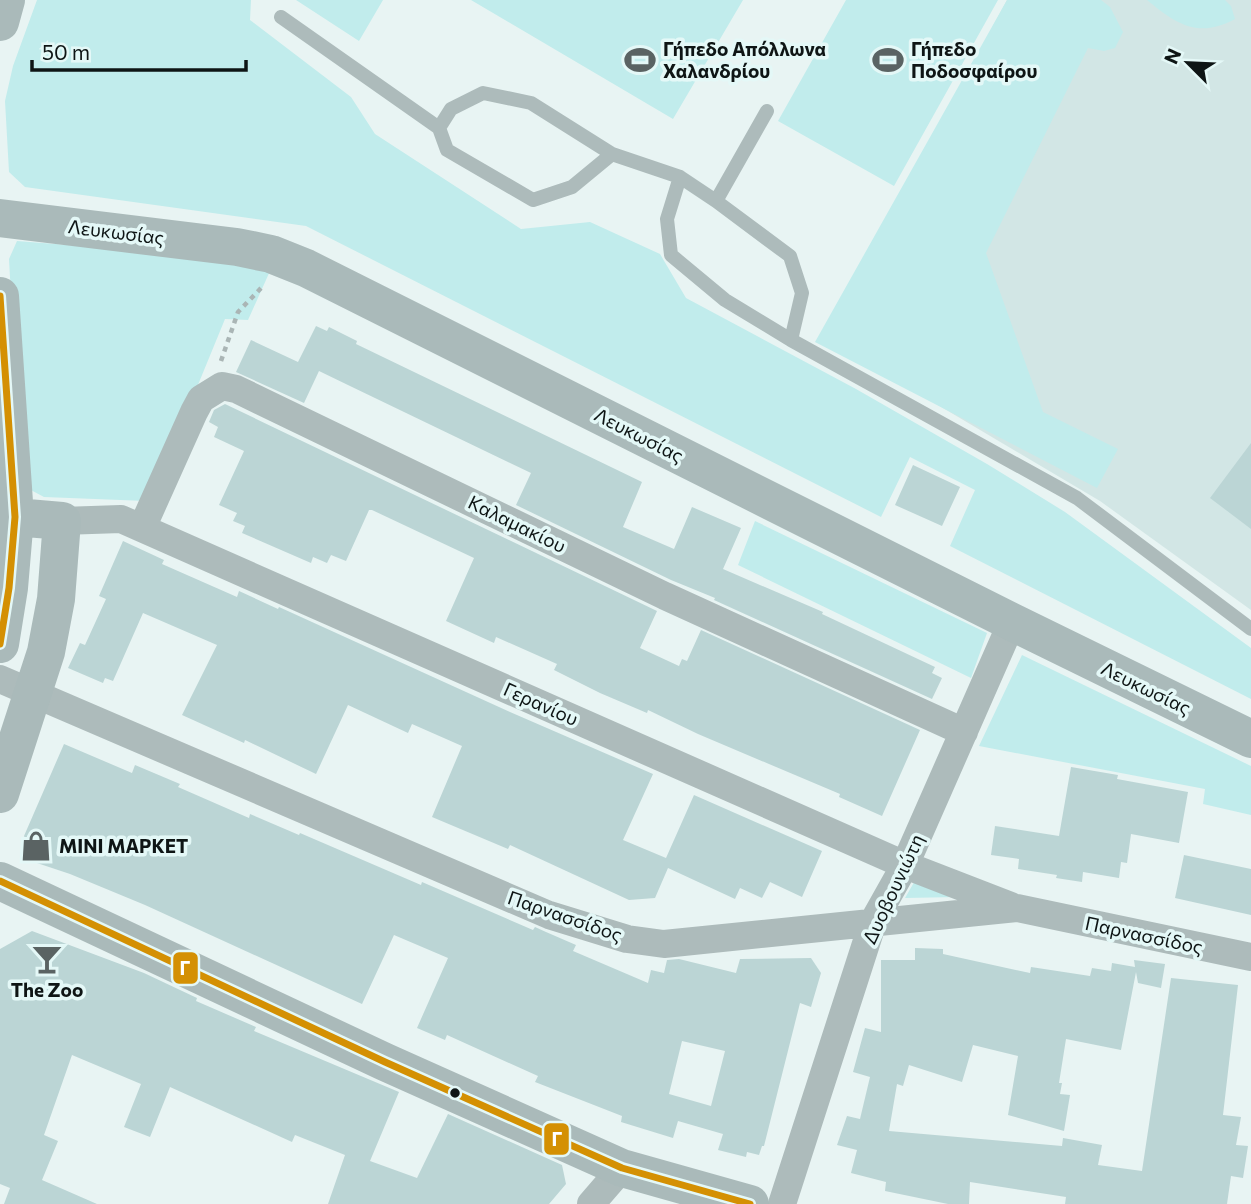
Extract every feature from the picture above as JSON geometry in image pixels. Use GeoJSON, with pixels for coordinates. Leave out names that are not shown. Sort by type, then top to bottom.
{"type":"FeatureCollection","features":[{"type":"Feature","properties":{"kind":"street"},"geometry":{"type":"LineString","coordinates":[[0,22],[6,0]]}},
{"type":"Feature","properties":{"kind":"street","name":"Λευκωσίας"},"geometry":{"type":"LineString","coordinates":[[0,218],[237,247],[289,261],[1251,739]]}},
{"type":"Feature","properties":{"kind":"street"},"geometry":{"type":"LineString","coordinates":[[0,296],[15,517],[9,588],[0,644]]}},
{"type":"Feature","properties":{"kind":"street"},"geometry":{"type":"LineString","coordinates":[[142,528],[201,399],[222,386]]}},
{"type":"Feature","properties":{"kind":"street","name":"Καλαμακίου"},"geometry":{"type":"LineString","coordinates":[[222,386],[236,389],[666,596],[964,732]]}},
{"type":"Feature","properties":{"kind":"street"},"geometry":{"type":"LineString","coordinates":[[0,794],[17,686],[46,652],[56,599],[62,521],[15,517]]}},
{"type":"Feature","properties":{"kind":"street","name":"Γερανίου"},"geometry":{"type":"LineString","coordinates":[[62,521],[121,519],[905,865],[1017,908]]}},
{"type":"Feature","properties":{"kind":"street","name":"Δυοβουνιώτη"},"geometry":{"type":"LineString","coordinates":[[782,1204],[873,922],[905,865],[1012,622]]}},
{"type":"Feature","properties":{"kind":"street","name":"Παρνασσίδος"},"geometry":{"type":"LineString","coordinates":[[17,686],[549,915],[627,939],[664,944],[1017,908],[1251,957]]}},
{"type":"Feature","properties":{"kind":"street"},"geometry":{"type":"LineString","coordinates":[[0,881],[385,1062],[622,1167],[750,1204]]}},
{"type":"Feature","properties":{"kind":"street"},"geometry":{"type":"LineString","coordinates":[[592,1204],[622,1167]]}},
{"type":"Feature","properties":{"kind":"lane"},"geometry":{"type":"LineString","coordinates":[[281,18],[439,128],[447,150],[533,200],[572,187],[612,154]]}},
{"type":"Feature","properties":{"kind":"lane"},"geometry":{"type":"LineString","coordinates":[[439,128],[451,109],[484,93],[531,103],[612,154],[680,177],[790,256],[802,293],[791,340]]}},
{"type":"Feature","properties":{"kind":"lane"},"geometry":{"type":"LineString","coordinates":[[716,201],[767,111]]}},
{"type":"Feature","properties":{"kind":"lane"},"geometry":{"type":"LineString","coordinates":[[680,177],[667,219],[671,255],[725,300],[791,340],[1077,498],[1251,629]]}},
{"type":"Feature","properties":{"kind":"path"},"geometry":{"type":"LineString","coordinates":[[222,386],[222,358],[238,312],[289,261]]}},
{"type":"Feature","properties":{"kind":"shaded area"},"geometry":{"type":"Polygon","coordinates":[[[37,0],[251,0],[250,20],[351,97],[375,134],[521,229],[590,222],[660,254],[686,298],[856,389],[1065,512],[1251,648],[1251,699],[950,546],[975,490],[910,457],[881,517],[306,226],[25,187],[9,172],[5,101],[13,66],[37,0]]]}},
{"type":"Feature","properties":{"kind":"shaded area"},"geometry":{"type":"Polygon","coordinates":[[[296,0],[383,0],[359,41],[296,0]]]}},
{"type":"Feature","properties":{"kind":"shaded area","name":"Γήπεδο Απόλλωνα Χαλανδρίου"},"geometry":{"type":"Polygon","coordinates":[[[471,0],[743,0],[673,119],[471,0]]]}},
{"type":"Feature","properties":{"kind":"shaded area","name":"Γήπεδο Ποδοσφαίρου"},"geometry":{"type":"Polygon","coordinates":[[[846,0],[998,0],[894,186],[778,121],[846,0]]]}},
{"type":"Feature","properties":{"kind":"shaded area"},"geometry":{"type":"Polygon","coordinates":[[[1007,0],[1251,0],[1251,610],[1100,501],[825,338],[1007,0]]]}},
{"type":"Feature","properties":{"kind":"shaded area"},"geometry":{"type":"Polygon","coordinates":[[[1007,0],[1101,0],[1110,7],[1123,32],[1115,48],[1104,51],[1088,48],[986,253],[1043,412],[1118,449],[1097,488],[815,342],[1007,0]]]}},
{"type":"Feature","properties":{"kind":"shaded area"},"geometry":{"type":"Polygon","coordinates":[[[1147,0],[1225,0],[1231,6],[1235,19],[1210,28],[1188,26],[1168,16],[1147,0]]]}},
{"type":"Feature","properties":{"kind":"shaded area"},"geometry":{"type":"Polygon","coordinates":[[[17,241],[247,259],[270,271],[248,320],[225,319],[146,501],[44,497],[27,488],[16,387],[9,259],[17,241]]]}},
{"type":"Feature","properties":{"kind":"shaded area"},"geometry":{"type":"Polygon","coordinates":[[[755,521],[987,633],[971,678],[738,565],[755,521]]]}},
{"type":"Feature","properties":{"kind":"shaded area"},"geometry":{"type":"Polygon","coordinates":[[[1022,655],[1251,766],[1251,815],[1203,804],[1205,789],[979,746],[1022,655]]]}},
{"type":"Feature","properties":{"kind":"shaded area"},"geometry":{"type":"Polygon","coordinates":[[[916,879],[958,897],[905,898],[916,879]]]}},
{"type":"Feature","properties":{"kind":"building"},"geometry":{"type":"Polygon","coordinates":[[[316,326],[327,331],[329,327],[357,341],[356,344],[642,482],[623,527],[674,549],[692,507],[741,528],[723,569],[823,612],[822,614],[935,667],[932,673],[942,678],[932,699],[671,580],[516,505],[531,473],[319,371],[304,403],[236,372],[251,340],[298,362],[316,326]]]}},
{"type":"Feature","properties":{"kind":"building"},"geometry":{"type":"Polygon","coordinates":[[[225,404],[657,611],[640,648],[679,666],[682,659],[687,661],[701,630],[920,730],[882,816],[839,797],[840,794],[648,710],[647,713],[600,693],[554,670],[557,664],[496,637],[494,643],[446,621],[474,558],[372,510],[369,510],[346,561],[331,555],[327,563],[313,557],[311,563],[242,533],[245,526],[233,521],[237,513],[219,505],[244,451],[214,437],[218,427],[209,422],[214,410],[225,404]]]}},
{"type":"Feature","properties":{"kind":"building"},"geometry":{"type":"Polygon","coordinates":[[[1251,443],[1251,529],[1210,498],[1251,443]]]}},
{"type":"Feature","properties":{"kind":"building"},"geometry":{"type":"Polygon","coordinates":[[[913,465],[960,487],[942,526],[895,505],[913,465]]]}},
{"type":"Feature","properties":{"kind":"building"},"geometry":{"type":"Polygon","coordinates":[[[123,541],[164,560],[162,564],[237,597],[239,591],[278,609],[279,607],[653,774],[623,840],[666,858],[694,795],[822,851],[802,897],[770,882],[762,898],[740,888],[735,899],[668,868],[655,898],[629,900],[510,845],[508,849],[432,817],[462,746],[412,724],[408,733],[348,705],[316,774],[245,740],[244,743],[182,715],[217,645],[143,613],[113,681],[105,678],[103,683],[68,668],[80,643],[85,645],[106,599],[99,596],[123,541]]]}},
{"type":"Feature","properties":{"kind":"building"},"geometry":{"type":"Polygon","coordinates":[[[64,744],[132,773],[135,765],[249,818],[250,814],[299,835],[300,833],[533,930],[535,927],[576,945],[573,951],[648,983],[651,970],[664,973],[667,960],[679,959],[736,973],[740,959],[811,958],[821,973],[811,1007],[800,1003],[764,1146],[759,1155],[747,1152],[746,1157],[718,1150],[723,1134],[678,1121],[673,1138],[621,1122],[622,1116],[535,1082],[538,1076],[447,1035],[445,1040],[417,1028],[448,958],[394,935],[362,1004],[145,905],[37,863],[24,836],[64,744]],[[682,1041],[669,1094],[711,1106],[725,1051],[682,1041]]]}},
{"type":"Feature","properties":{"kind":"building"},"geometry":{"type":"Polygon","coordinates":[[[1071,767],[1118,775],[1117,779],[1188,792],[1179,843],[1131,834],[1127,863],[1121,862],[1119,878],[1083,872],[1082,882],[1018,869],[1019,859],[991,855],[995,826],[1059,836],[1071,767]]]}},
{"type":"Feature","properties":{"kind":"building"},"geometry":{"type":"Polygon","coordinates":[[[1184,855],[1251,869],[1251,915],[1175,898],[1184,855]]]}},
{"type":"Feature","properties":{"kind":"building"},"geometry":{"type":"Polygon","coordinates":[[[32,931],[144,973],[197,998],[196,1001],[256,1027],[254,1031],[399,1092],[370,1161],[417,1178],[448,1114],[562,1165],[566,1184],[549,1204],[328,1204],[345,1155],[295,1135],[292,1142],[170,1087],[150,1137],[124,1127],[141,1084],[72,1055],[44,1135],[58,1141],[42,1180],[97,1204],[4,1204],[10,1188],[0,1184],[0,949],[32,931]]]}},
{"type":"Feature","properties":{"kind":"building"},"geometry":{"type":"Polygon","coordinates":[[[915,948],[943,949],[943,954],[1030,973],[1031,967],[1090,976],[1092,968],[1111,971],[1112,963],[1135,967],[1134,960],[1165,964],[1161,988],[1138,983],[1136,972],[1121,1050],[1066,1039],[1059,1083],[1062,1083],[1060,1094],[1070,1095],[1064,1131],[1008,1115],[1018,1056],[973,1045],[962,1082],[909,1065],[903,1086],[897,1084],[889,1131],[1062,1146],[1063,1138],[1102,1145],[1098,1165],[1142,1171],[1171,978],[1238,985],[1223,1115],[1241,1117],[1236,1145],[1248,1146],[1243,1178],[1231,1176],[1227,1204],[1065,1204],[1066,1197],[970,1182],[969,1204],[948,1204],[885,1191],[886,1182],[851,1173],[857,1150],[837,1145],[847,1116],[860,1119],[870,1077],[853,1072],[865,1028],[881,1032],[881,960],[915,960],[915,948]]]}},
{"type":"Feature","properties":{"kind":"transit line","name":"Γ"},"geometry":{"type":"LineString","coordinates":[[0,296],[15,517],[9,588],[0,644]]}},
{"type":"Feature","properties":{"kind":"transit line","name":"Γ"},"geometry":{"type":"LineString","coordinates":[[0,881],[385,1062],[622,1168],[750,1204]]}},
{"type":"Feature","properties":{"kind":"place","name":"Γήπεδο Απόλλωνα Χαλανδρίου"},"geometry":{"type":"Point","coordinates":[640,60]}},
{"type":"Feature","properties":{"kind":"place","name":"Γήπεδο Ποδοσφαίρου"},"geometry":{"type":"Point","coordinates":[888,60]}},
{"type":"Feature","properties":{"kind":"place","name":"ΜΙΝΙ ΜΑΡΚΕΤ"},"geometry":{"type":"Point","coordinates":[36,846]}},
{"type":"Feature","properties":{"kind":"place","name":"The Zoo"},"geometry":{"type":"Point","coordinates":[47,959]}}]}
